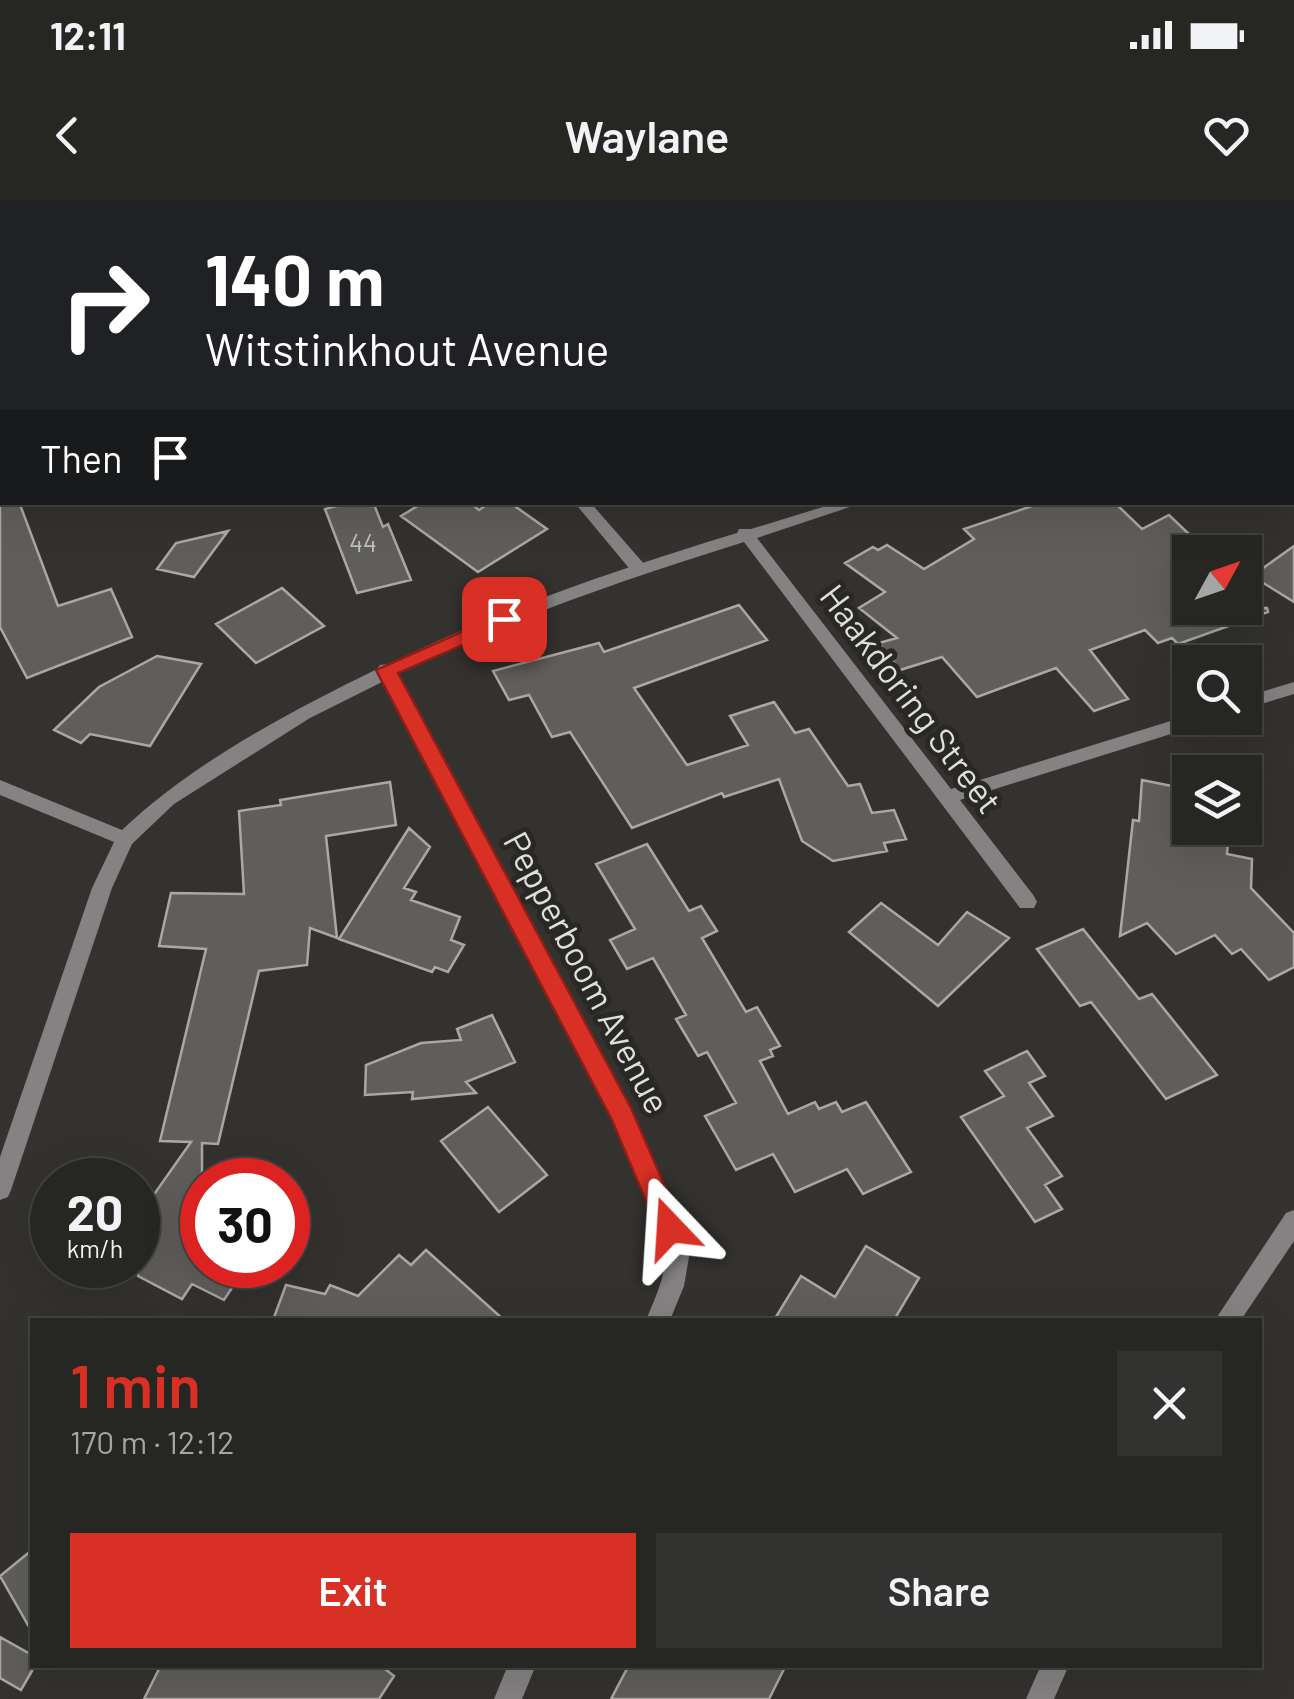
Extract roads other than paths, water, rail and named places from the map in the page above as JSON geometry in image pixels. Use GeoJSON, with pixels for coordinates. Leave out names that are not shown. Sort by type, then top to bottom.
{"type":"FeatureCollection","features":[{"type":"Feature","properties":{"kind":"street"},"geometry":{"type":"LineString","coordinates":[[585,505],[639,569]]}},
{"type":"Feature","properties":{"kind":"street"},"geometry":{"type":"LineString","coordinates":[[0,1190],[102,888],[125,839],[167,799],[218,764],[386,670],[461,636],[745,533],[847,505]]}},
{"type":"Feature","properties":{"kind":"street","name":"Haakdoring Street"},"geometry":{"type":"LineString","coordinates":[[745,533],[1027,902]]}},
{"type":"Feature","properties":{"kind":"street","name":"Pepperboom Avenue"},"geometry":{"type":"LineString","coordinates":[[386,670],[622,1116],[658,1192],[676,1257],[672,1286],[659,1318]]}},
{"type":"Feature","properties":{"kind":"street"},"geometry":{"type":"LineString","coordinates":[[1262,698],[1294,688]]}},
{"type":"Feature","properties":{"kind":"street"},"geometry":{"type":"LineString","coordinates":[[947,797],[1172,727]]}},
{"type":"Feature","properties":{"kind":"street"},"geometry":{"type":"LineString","coordinates":[[0,786],[125,839]]}},
{"type":"Feature","properties":{"kind":"street"},"geometry":{"type":"LineString","coordinates":[[1227,1318],[1294,1221]]}},
{"type":"Feature","properties":{"kind":"street"},"geometry":{"type":"LineString","coordinates":[[508,1699],[521,1668]]}},
{"type":"Feature","properties":{"kind":"street"},"geometry":{"type":"LineString","coordinates":[[1040,1699],[1054,1668]]}}]}
